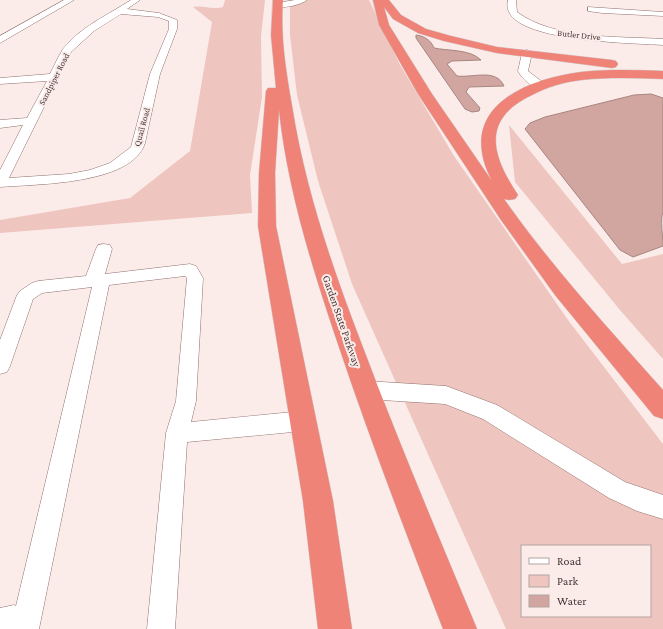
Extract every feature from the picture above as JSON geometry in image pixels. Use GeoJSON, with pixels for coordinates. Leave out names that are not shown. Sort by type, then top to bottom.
{"type":"FeatureCollection","features":[{"type":"Feature","properties":{"kind":"highway"},"geometry":{"type":"LineString","coordinates":[[378,0],[384,25],[442,119],[521,236],[607,343],[663,408]]}},
{"type":"Feature","properties":{"kind":"highway"},"geometry":{"type":"LineString","coordinates":[[384,0],[397,17],[433,35],[477,46],[663,70]]}},
{"type":"Feature","properties":{"kind":"highway","name":"Garden State Parkway"},"geometry":{"type":"LineString","coordinates":[[278,3],[276,22],[277,53],[290,142],[303,197],[333,299],[366,390],[415,518],[460,629]]}},
{"type":"Feature","properties":{"kind":"highway"},"geometry":{"type":"LineString","coordinates":[[277,53],[272,66],[272,100],[267,174],[267,226],[318,501],[335,629]]}},
{"type":"Feature","properties":{"kind":"highway"},"geometry":{"type":"LineString","coordinates":[[607,343],[574,296],[498,178],[490,160],[488,140],[490,127],[496,115],[516,98],[541,86],[561,79],[592,74],[663,75]]}},
{"type":"Feature","properties":{"kind":"street"},"geometry":{"type":"LineString","coordinates":[[0,40],[70,0]]}},
{"type":"Feature","properties":{"kind":"street","name":"Sandpiper Road"},"geometry":{"type":"LineString","coordinates":[[0,183],[67,51],[75,42],[136,0]]}},
{"type":"Feature","properties":{"kind":"street"},"geometry":{"type":"LineString","coordinates":[[278,3],[294,4],[303,0]]}},
{"type":"Feature","properties":{"kind":"street","name":"Butler Drive"},"geometry":{"type":"LineString","coordinates":[[512,0],[511,7],[514,14],[523,21],[542,29],[569,35],[663,42]]}},
{"type":"Feature","properties":{"kind":"street"},"geometry":{"type":"LineString","coordinates":[[632,6],[663,8]]}},
{"type":"Feature","properties":{"kind":"street"},"geometry":{"type":"LineString","coordinates":[[591,9],[602,11],[663,14]]}},
{"type":"Feature","properties":{"kind":"street","name":"Quail Road"},"geometry":{"type":"LineString","coordinates":[[0,183],[69,178],[93,174],[115,166],[137,149],[155,74],[174,24],[173,20],[159,15],[119,11]]}},
{"type":"Feature","properties":{"kind":"street"},"geometry":{"type":"LineString","coordinates":[[527,53],[523,71],[525,76],[541,86]]}},
{"type":"Feature","properties":{"kind":"street"},"geometry":{"type":"LineString","coordinates":[[0,81],[53,77]]}},
{"type":"Feature","properties":{"kind":"street"},"geometry":{"type":"LineString","coordinates":[[0,124],[32,122]]}},
{"type":"Feature","properties":{"kind":"street"},"geometry":{"type":"LineString","coordinates":[[25,629],[96,275],[104,249]]}},
{"type":"Feature","properties":{"kind":"street"},"geometry":{"type":"LineString","coordinates":[[0,366],[26,295],[38,287],[190,270],[195,278],[186,401],[177,433],[161,629]]}},
{"type":"Feature","properties":{"kind":"street"},"geometry":{"type":"LineString","coordinates":[[366,390],[446,395],[479,406],[617,490],[637,500],[663,507]]}},
{"type":"Feature","properties":{"kind":"street"},"geometry":{"type":"LineString","coordinates":[[177,433],[303,421]]}},
{"type":"Feature","properties":{"kind":"street"},"geometry":{"type":"LineString","coordinates":[[0,622],[14,620],[18,629]]}},
{"type":"Feature","properties":{"kind":"green space"},"geometry":{"type":"Polygon","coordinates":[[[225,0],[265,0],[261,36],[262,97],[250,175],[252,213],[0,233],[0,220],[130,198],[190,151],[212,22],[193,7],[223,7],[225,0]]]}},
{"type":"Feature","properties":{"kind":"green space"},"geometry":{"type":"Polygon","coordinates":[[[290,0],[369,0],[399,63],[454,156],[568,320],[663,444],[663,629],[506,629],[352,284],[318,181],[297,95],[290,35],[290,0]]]}},
{"type":"Feature","properties":{"kind":"green space"},"geometry":{"type":"Polygon","coordinates":[[[509,125],[622,264],[663,254],[663,359],[620,310],[515,182],[509,125]]]}},
{"type":"Feature","properties":{"kind":"water"},"geometry":{"type":"Polygon","coordinates":[[[416,35],[427,39],[434,48],[465,52],[476,56],[481,60],[452,61],[447,64],[457,76],[490,75],[500,80],[504,86],[469,87],[466,92],[480,108],[479,111],[472,112],[465,109],[416,38],[416,35]]]}},
{"type":"Feature","properties":{"kind":"water"},"geometry":{"type":"Polygon","coordinates":[[[651,94],[663,98],[663,246],[633,257],[620,250],[525,129],[530,123],[545,117],[634,95],[651,94]]]}}]}
